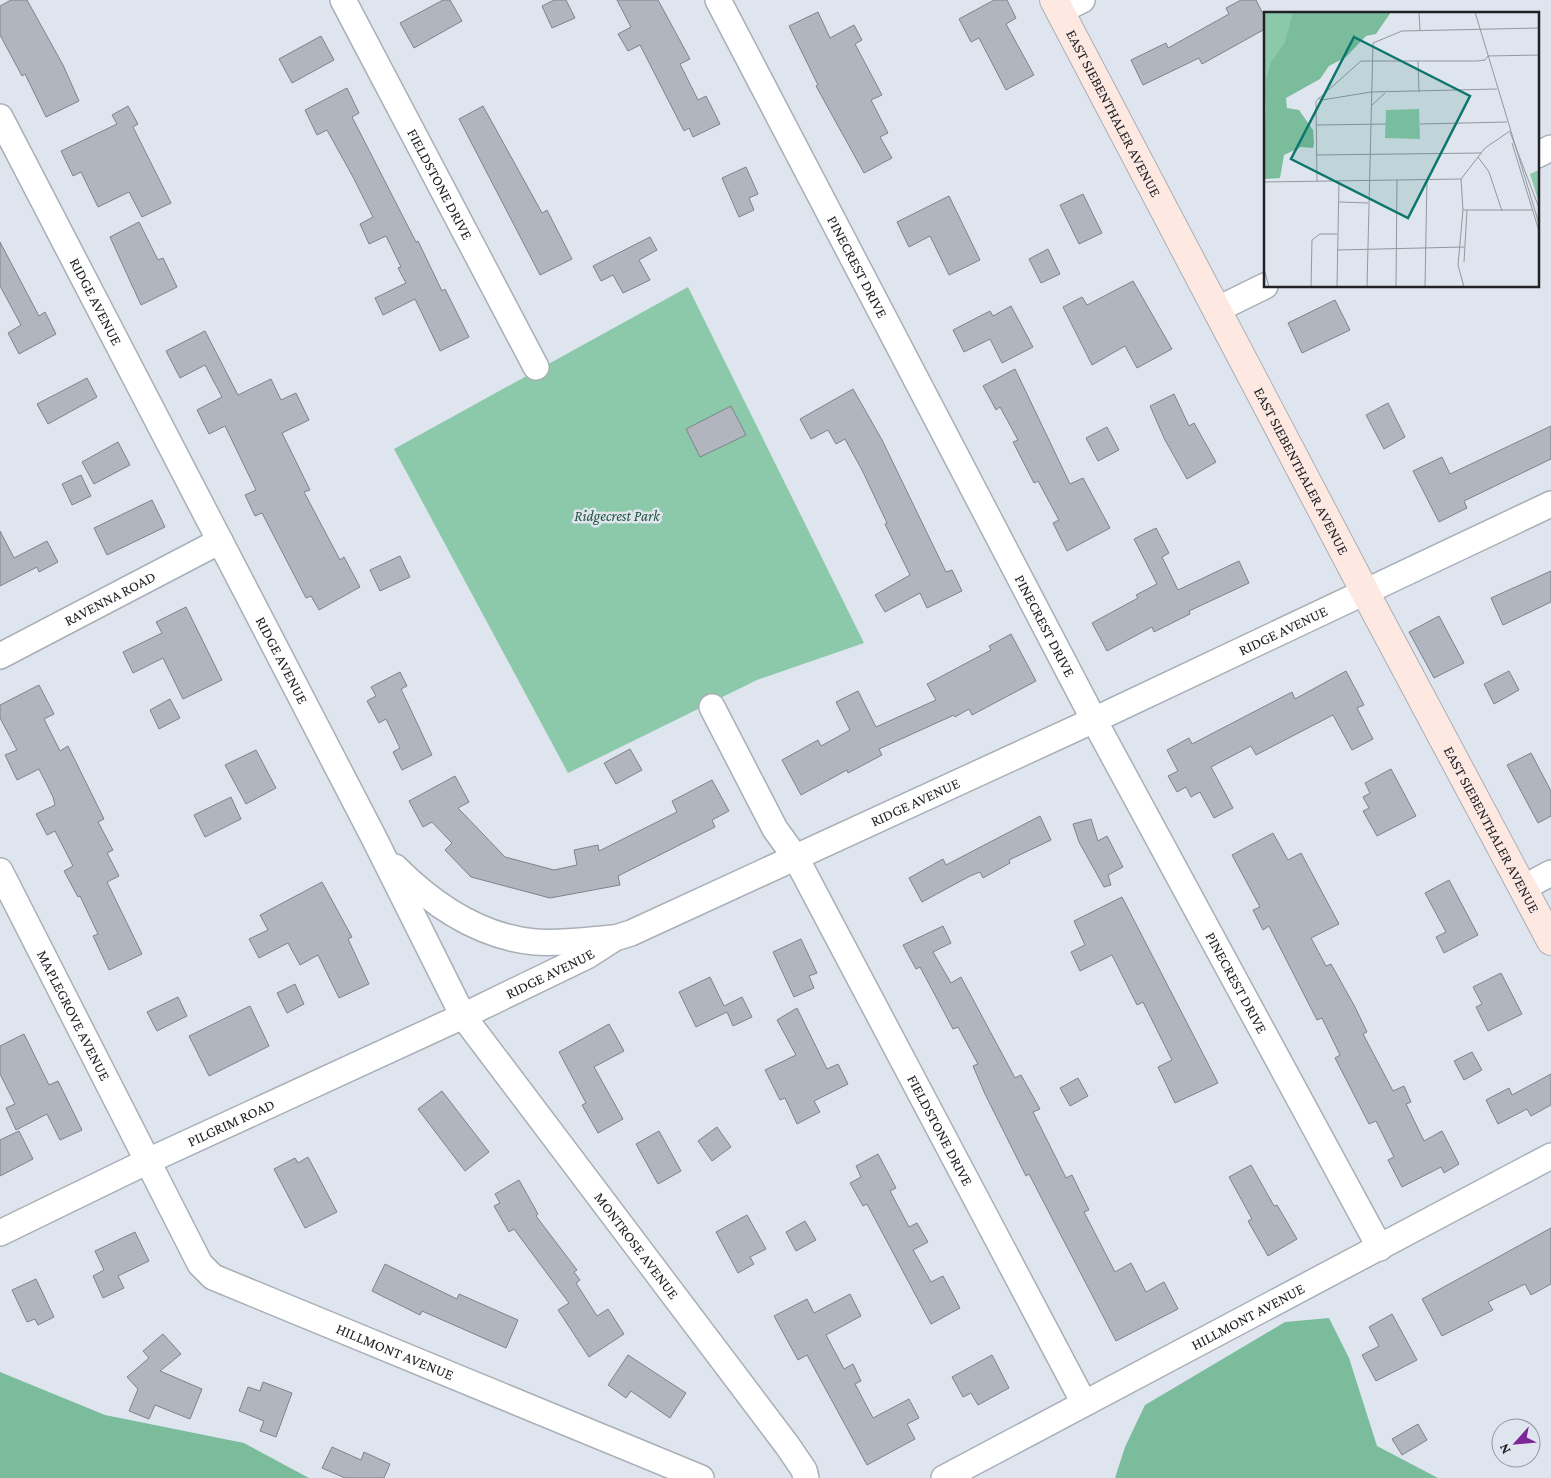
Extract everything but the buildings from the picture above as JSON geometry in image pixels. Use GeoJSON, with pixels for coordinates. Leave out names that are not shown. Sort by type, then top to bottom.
{"type":"FeatureCollection","features":[{"type":"Feature","properties":{"kind":"main road","name":"EAST SIEBENTHALER AVENUE"},"geometry":{"type":"LineString","coordinates":[[1066,4],[1216,310],[1364,592],[1551,941]]}},
{"type":"Feature","properties":{"kind":"street","name":"FIELDSTONE DRIVE"},"geometry":{"type":"LineString","coordinates":[[343,0],[536,367]]}},
{"type":"Feature","properties":{"kind":"street","name":"PINECREST DRIVE"},"geometry":{"type":"LineString","coordinates":[[718,0],[1094,720],[1380,1248]]}},
{"type":"Feature","properties":{"kind":"street","name":"RIDGE AVENUE"},"geometry":{"type":"LineString","coordinates":[[0,117],[373,836],[463,1016],[587,956],[615,938],[631,934],[1094,720],[1551,504]]}},
{"type":"Feature","properties":{"kind":"street"},"geometry":{"type":"LineString","coordinates":[[1538,154],[1551,148]]}},
{"type":"Feature","properties":{"kind":"street"},"geometry":{"type":"LineString","coordinates":[[1216,310],[1264,287]]}},
{"type":"Feature","properties":{"kind":"street","name":"RAVENNA ROAD"},"geometry":{"type":"LineString","coordinates":[[0,656],[220,541]]}},
{"type":"Feature","properties":{"kind":"street","name":"FIELDSTONE DRIVE"},"geometry":{"type":"LineString","coordinates":[[712,707],[775,829],[796,858],[1084,1403]]}},
{"type":"Feature","properties":{"kind":"street"},"geometry":{"type":"LineString","coordinates":[[373,836],[386,856],[416,887],[443,908],[472,924],[503,936],[534,942],[564,943],[615,938]]}},
{"type":"Feature","properties":{"kind":"street","name":"MAPLEGROVE AVENUE"},"geometry":{"type":"LineString","coordinates":[[0,872],[148,1161]]}},
{"type":"Feature","properties":{"kind":"street"},"geometry":{"type":"LineString","coordinates":[[1523,888],[1551,873]]}},
{"type":"Feature","properties":{"kind":"street","name":"PILGRIM ROAD"},"geometry":{"type":"LineString","coordinates":[[0,1233],[148,1161],[463,1016]]}},
{"type":"Feature","properties":{"kind":"street","name":"MONTROSE AVENUE"},"geometry":{"type":"LineString","coordinates":[[463,1016],[787,1445],[804,1470],[806,1478]]}},
{"type":"Feature","properties":{"kind":"street","name":"HILLMONT AVENUE"},"geometry":{"type":"LineString","coordinates":[[944,1478],[1551,1156]]}},
{"type":"Feature","properties":{"kind":"street","name":"HILLMONT AVENUE"},"geometry":{"type":"LineString","coordinates":[[148,1161],[200,1264],[213,1277],[701,1478]]}},
{"type":"Feature","properties":{"kind":"green space","name":"Ridgecrest Park"},"geometry":{"type":"Polygon","coordinates":[[[688,287],[864,643],[757,680],[568,773],[394,449],[688,287]]]}},
{"type":"Feature","properties":{"kind":"green space"},"geometry":{"type":"Polygon","coordinates":[[[1329,1318],[1349,1358],[1377,1446],[1438,1478],[1115,1478],[1125,1447],[1145,1405],[1285,1322],[1329,1318]]]}},
{"type":"Feature","properties":{"kind":"green space"},"geometry":{"type":"Polygon","coordinates":[[[0,1372],[105,1415],[244,1443],[309,1478],[0,1478],[0,1372]]]}}]}
